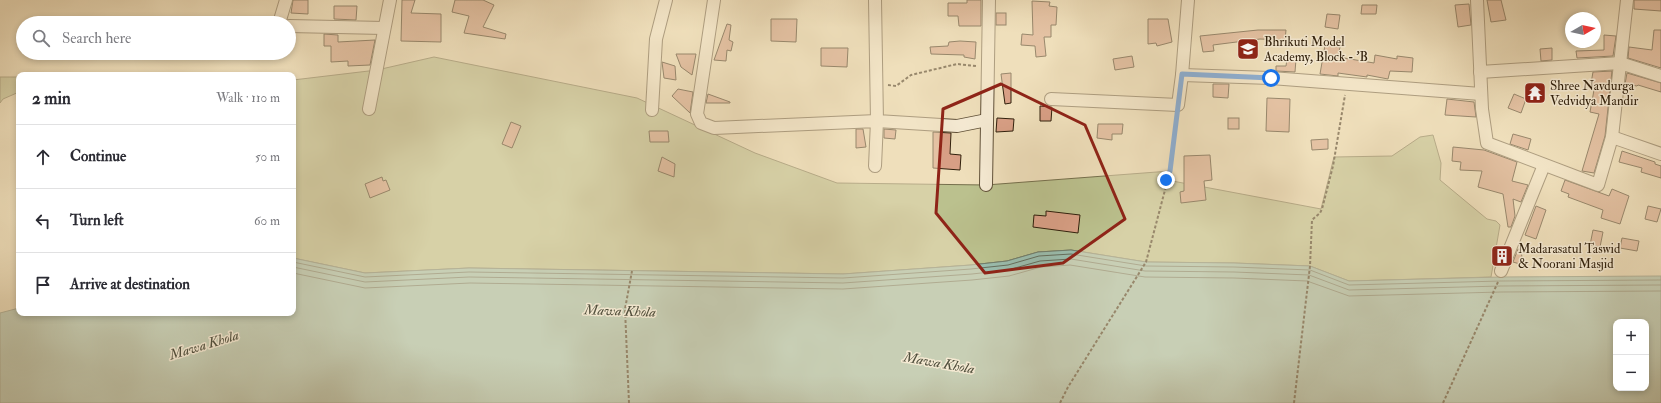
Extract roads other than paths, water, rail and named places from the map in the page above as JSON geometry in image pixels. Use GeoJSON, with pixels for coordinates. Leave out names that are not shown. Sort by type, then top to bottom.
{"type":"FeatureCollection","features":[{"type":"Feature","properties":{"kind":"street"},"geometry":{"type":"LineString","coordinates":[[281,16],[286,0]]}},
{"type":"Feature","properties":{"kind":"street"},"geometry":{"type":"LineString","coordinates":[[369,109],[390,0]]}},
{"type":"Feature","properties":{"kind":"street"},"geometry":{"type":"LineString","coordinates":[[652,110],[656,39],[666,0]]}},
{"type":"Feature","properties":{"kind":"street"},"geometry":{"type":"LineString","coordinates":[[714,0],[697,114],[701,123],[714,128],[877,121],[957,126],[987,120]]}},
{"type":"Feature","properties":{"kind":"street"},"geometry":{"type":"LineString","coordinates":[[875,0],[877,85],[875,166]]}},
{"type":"Feature","properties":{"kind":"street"},"geometry":{"type":"LineString","coordinates":[[986,185],[989,0]]}},
{"type":"Feature","properties":{"kind":"street"},"geometry":{"type":"LineString","coordinates":[[1051,99],[1178,104],[1188,0]]}},
{"type":"Feature","properties":{"kind":"street"},"geometry":{"type":"LineString","coordinates":[[1477,0],[1480,72],[1487,143],[1598,185],[1612,137],[1626,0]]}},
{"type":"Feature","properties":{"kind":"street"},"geometry":{"type":"LineString","coordinates":[[296,26],[384,28]]}},
{"type":"Feature","properties":{"kind":"street"},"geometry":{"type":"LineString","coordinates":[[1480,72],[1620,63],[1661,76]]}},
{"type":"Feature","properties":{"kind":"street"},"geometry":{"type":"LineString","coordinates":[[1182,74],[1271,78],[1482,94]]}},
{"type":"Feature","properties":{"kind":"street"},"geometry":{"type":"LineString","coordinates":[[1612,137],[1661,154]]}},
{"type":"Feature","properties":{"kind":"street"},"geometry":{"type":"LineString","coordinates":[[1501,274],[1544,165]]}},
{"type":"Feature","properties":{"kind":"water","name":"Mawa Khola"},"geometry":{"type":"Polygon","coordinates":[[[1071,250],[1146,262],[1310,266],[1349,281],[1501,277],[1661,276],[1661,403],[0,403],[0,313],[16,309],[16,316],[296,316],[296,259],[365,273],[469,268],[843,274],[1007,261],[1038,252],[1071,250]]]}},
{"type":"Feature","properties":{"kind":"place","name":"Bhrikuti Model Academy, Block - 'B"},"geometry":{"type":"Point","coordinates":[1248,49]}},
{"type":"Feature","properties":{"kind":"place","name":"Shree Navdurga Vedvidya Mandir"},"geometry":{"type":"Point","coordinates":[1535,93]}},
{"type":"Feature","properties":{"kind":"place","name":"Madarasatul Taswid & Noorani Masjid"},"geometry":{"type":"Point","coordinates":[1502,256]}}]}
